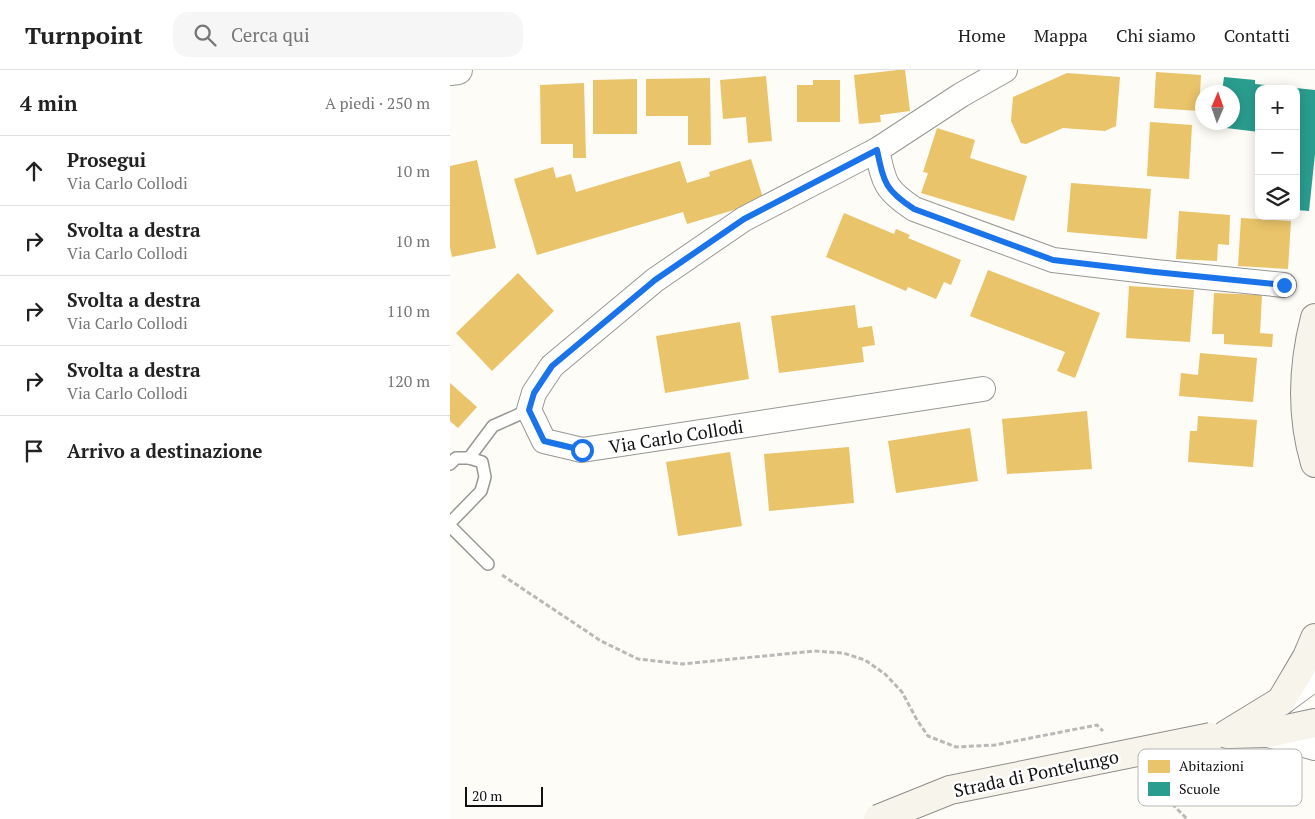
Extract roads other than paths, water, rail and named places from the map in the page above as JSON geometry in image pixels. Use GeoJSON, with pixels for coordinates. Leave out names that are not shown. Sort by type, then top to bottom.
{"type":"FeatureCollection","features":[{"type":"Feature","properties":{"kind":"main road"},"geometry":{"type":"LineString","coordinates":[[1315,318],[1310,340],[1305,389],[1308,431],[1315,463]]}},
{"type":"Feature","properties":{"kind":"main road","name":"Strada di Pontelungo"},"geometry":{"type":"LineString","coordinates":[[1219,736],[1281,701],[1307,658],[1315,638]]}},
{"type":"Feature","properties":{"kind":"main road","name":"Strada di Pontelungo"},"geometry":{"type":"LineString","coordinates":[[1152,749],[1219,736],[1268,733],[1315,723]]}},
{"type":"Feature","properties":{"kind":"main road","name":"Strada di Pontelungo"},"geometry":{"type":"LineString","coordinates":[[878,819],[950,790],[1138,752]]}},
{"type":"Feature","properties":{"kind":"street"},"geometry":{"type":"LineString","coordinates":[[450,71],[458,70]]}},
{"type":"Feature","properties":{"kind":"street"},"geometry":{"type":"LineString","coordinates":[[529,410],[534,393],[552,366],[655,280],[744,219],[877,150],[961,95],[1005,70]]}},
{"type":"Feature","properties":{"kind":"street"},"geometry":{"type":"LineString","coordinates":[[877,150],[884,180],[896,198],[914,209],[1053,260],[1284,285]]}},
{"type":"Feature","properties":{"kind":"street","name":"Via Carlo Collodi"},"geometry":{"type":"LineString","coordinates":[[529,410],[544,441],[582,450],[983,389]]}},
{"type":"Feature","properties":{"kind":"street","name":"Strada di Pontelungo"},"geometry":{"type":"LineString","coordinates":[[1281,701],[1315,676]]}},
{"type":"Feature","properties":{"kind":"street","name":"Strada di Pontelungo"},"geometry":{"type":"LineString","coordinates":[[1268,733],[1315,746]]}},
{"type":"Feature","properties":{"kind":"lane"},"geometry":{"type":"LineString","coordinates":[[469,458],[492,426],[529,410]]}},
{"type":"Feature","properties":{"kind":"lane"},"geometry":{"type":"LineString","coordinates":[[450,464],[456,458],[469,458],[482,462],[485,477],[480,492],[450,524],[488,564]]}}]}
